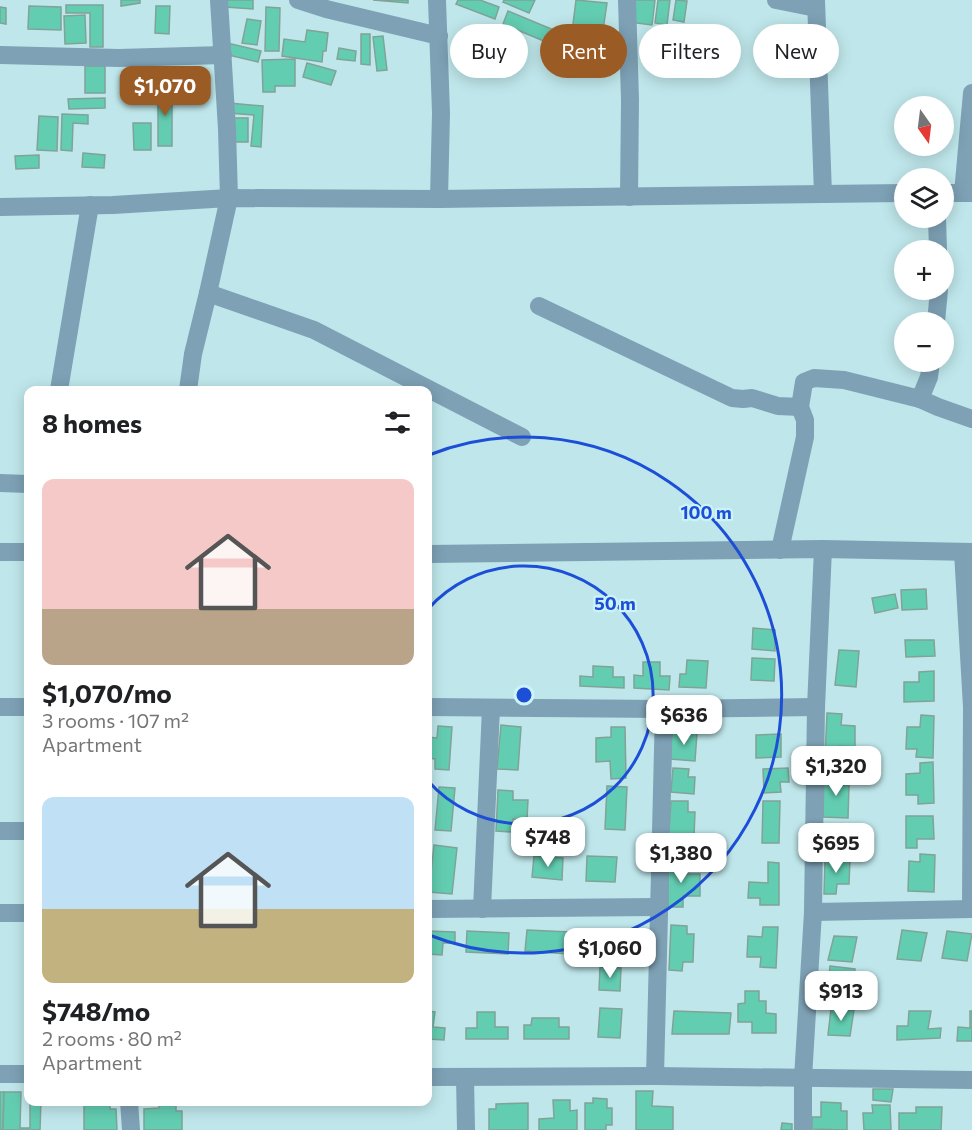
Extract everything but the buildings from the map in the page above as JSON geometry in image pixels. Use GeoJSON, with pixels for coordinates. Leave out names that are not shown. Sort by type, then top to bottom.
{"type":"FeatureCollection","features":[{"type":"Feature","properties":{"kind":"street"},"geometry":{"type":"LineString","coordinates":[[189,386],[193,354],[229,198],[219,0]]}},
{"type":"Feature","properties":{"kind":"street"},"geometry":{"type":"LineString","coordinates":[[298,0],[439,36]]}},
{"type":"Feature","properties":{"kind":"street"},"geometry":{"type":"LineString","coordinates":[[437,0],[441,112],[439,199]]}},
{"type":"Feature","properties":{"kind":"street"},"geometry":{"type":"LineString","coordinates":[[627,0],[630,100],[629,197]]}},
{"type":"Feature","properties":{"kind":"street"},"geometry":{"type":"LineString","coordinates":[[776,0],[816,4],[823,194]]}},
{"type":"Feature","properties":{"kind":"street"},"geometry":{"type":"LineString","coordinates":[[0,55],[119,58],[223,55]]}},
{"type":"Feature","properties":{"kind":"street"},"geometry":{"type":"LineString","coordinates":[[967,193],[972,93]]}},
{"type":"Feature","properties":{"kind":"street"},"geometry":{"type":"LineString","coordinates":[[0,207],[112,205],[229,198],[439,199],[894,193]]}},
{"type":"Feature","properties":{"kind":"street"},"geometry":{"type":"LineString","coordinates":[[60,386],[90,205]]}},
{"type":"Feature","properties":{"kind":"street"},"geometry":{"type":"LineString","coordinates":[[208,293],[314,330],[424,386]]}},
{"type":"Feature","properties":{"kind":"street"},"geometry":{"type":"LineString","coordinates":[[539,306],[732,398],[752,398],[778,406],[800,407]]}},
{"type":"Feature","properties":{"kind":"street"},"geometry":{"type":"LineString","coordinates":[[920,399],[930,372]]}},
{"type":"Feature","properties":{"kind":"street"},"geometry":{"type":"LineString","coordinates":[[780,550],[805,437],[805,420],[800,407],[804,382],[823,377],[844,380],[920,399],[972,419]]}},
{"type":"Feature","properties":{"kind":"street"},"geometry":{"type":"LineString","coordinates":[[432,390],[522,436]]}},
{"type":"Feature","properties":{"kind":"street"},"geometry":{"type":"LineString","coordinates":[[0,483],[24,484]]}},
{"type":"Feature","properties":{"kind":"street"},"geometry":{"type":"LineString","coordinates":[[803,1130],[803,1078],[813,912],[816,707],[823,549]]}},
{"type":"Feature","properties":{"kind":"street"},"geometry":{"type":"LineString","coordinates":[[432,554],[823,549],[967,552],[972,707],[972,909],[813,912]]}},
{"type":"Feature","properties":{"kind":"street"},"geometry":{"type":"LineString","coordinates":[[0,552],[24,552]]}},
{"type":"Feature","properties":{"kind":"street"},"geometry":{"type":"LineString","coordinates":[[0,707],[24,707]]}},
{"type":"Feature","properties":{"kind":"street"},"geometry":{"type":"LineString","coordinates":[[432,707],[664,710],[816,707]]}},
{"type":"Feature","properties":{"kind":"street"},"geometry":{"type":"LineString","coordinates":[[482,909],[491,708]]}},
{"type":"Feature","properties":{"kind":"street"},"geometry":{"type":"LineString","coordinates":[[655,1076],[664,710]]}},
{"type":"Feature","properties":{"kind":"street"},"geometry":{"type":"LineString","coordinates":[[0,831],[24,831]]}},
{"type":"Feature","properties":{"kind":"street"},"geometry":{"type":"LineString","coordinates":[[432,909],[658,907]]}},
{"type":"Feature","properties":{"kind":"street"},"geometry":{"type":"LineString","coordinates":[[0,913],[24,913]]}},
{"type":"Feature","properties":{"kind":"street"},"geometry":{"type":"LineString","coordinates":[[0,1074],[24,1074]]}},
{"type":"Feature","properties":{"kind":"street"},"geometry":{"type":"LineString","coordinates":[[432,1077],[655,1076],[972,1080]]}},
{"type":"Feature","properties":{"kind":"street"},"geometry":{"type":"LineString","coordinates":[[465,1077],[466,1130]]}},
{"type":"Feature","properties":{"kind":"street"},"geometry":{"type":"LineString","coordinates":[[129,1106],[131,1130]]}}]}
